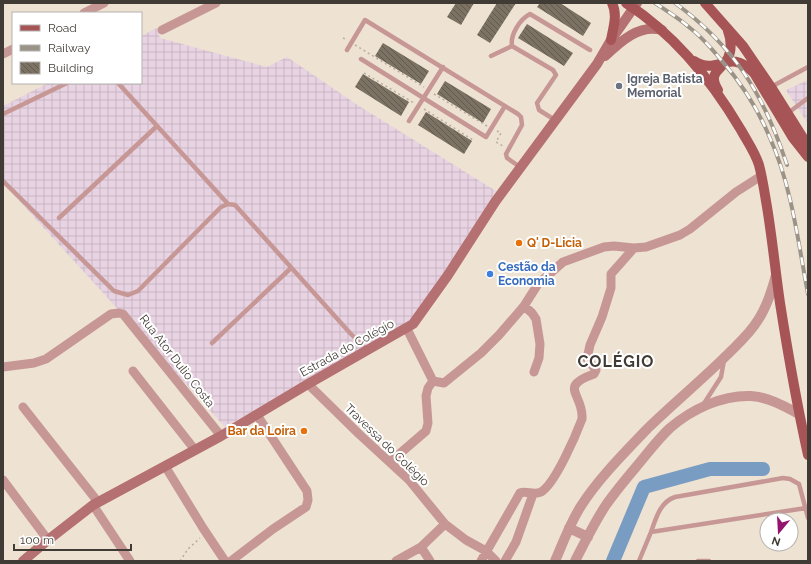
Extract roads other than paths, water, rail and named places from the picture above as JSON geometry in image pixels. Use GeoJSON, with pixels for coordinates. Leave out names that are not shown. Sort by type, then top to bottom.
{"type":"FeatureCollection","features":[{"type":"Feature","properties":{"kind":"main road"},"geometry":{"type":"LineString","coordinates":[[611,40],[615,20],[615,9],[612,3]]}},
{"type":"Feature","properties":{"kind":"main road"},"geometry":{"type":"LineString","coordinates":[[705,3],[743,46],[771,86],[808,146]]}},
{"type":"Feature","properties":{"kind":"main road"},"geometry":{"type":"LineString","coordinates":[[632,4],[662,30],[690,58],[711,85],[754,152],[761,176],[772,236],[776,273],[799,414],[808,455]]}},
{"type":"Feature","properties":{"kind":"main road","name":"Estrada do Colégio"},"geometry":{"type":"LineString","coordinates":[[23,561],[96,504],[221,436],[308,384],[407,329],[413,324],[420,316],[495,202],[597,64],[632,4]]}},
{"type":"Feature","properties":{"kind":"main road","name":"Estrada do Colégio"},"geometry":{"type":"LineString","coordinates":[[597,64],[630,36],[647,28],[662,30]]}},
{"type":"Feature","properties":{"kind":"main road"},"geometry":{"type":"LineString","coordinates":[[727,29],[731,44],[729,56],[726,62],[714,75],[714,80],[715,85],[730,113]]}},
{"type":"Feature","properties":{"kind":"main road"},"geometry":{"type":"LineString","coordinates":[[690,58],[704,66],[715,66],[731,61],[744,64],[754,73],[793,138],[808,157]]}},
{"type":"Feature","properties":{"kind":"street"},"geometry":{"type":"LineString","coordinates":[[86,12],[104,3]]}},
{"type":"Feature","properties":{"kind":"street"},"geometry":{"type":"LineString","coordinates":[[162,30],[216,3]]}},
{"type":"Feature","properties":{"kind":"street"},"geometry":{"type":"LineString","coordinates":[[3,54],[12,49]]}},
{"type":"Feature","properties":{"kind":"street"},"geometry":{"type":"LineString","coordinates":[[407,329],[433,380],[444,383],[481,353],[499,335],[524,306],[538,284],[563,262],[604,247],[646,247],[680,235],[690,229],[736,192],[761,176]]}},
{"type":"Feature","properties":{"kind":"street"},"geometry":{"type":"LineString","coordinates":[[481,561],[520,492],[524,491],[533,494],[539,493],[544,490],[557,473],[582,419],[582,410],[574,391],[575,384],[580,379],[594,374],[596,370],[587,359],[590,345],[602,317],[611,288],[611,274],[634,248]]}},
{"type":"Feature","properties":{"kind":"street"},"geometry":{"type":"LineString","coordinates":[[555,561],[569,528],[581,506],[618,460],[649,428],[749,333],[759,319],[772,289],[776,273]]}},
{"type":"Feature","properties":{"kind":"street"},"geometry":{"type":"LineString","coordinates":[[524,306],[536,318],[540,344],[539,358],[534,372]]}},
{"type":"Feature","properties":{"kind":"street","name":"Rua Ator Dulio Costa"},"geometry":{"type":"LineString","coordinates":[[3,367],[34,363],[46,359],[111,314],[120,313],[123,314],[221,436]]}},
{"type":"Feature","properties":{"kind":"street"},"geometry":{"type":"LineString","coordinates":[[133,371],[195,450]]}},
{"type":"Feature","properties":{"kind":"street"},"geometry":{"type":"LineString","coordinates":[[390,462],[426,431],[428,424],[426,396],[428,388],[433,380]]}},
{"type":"Feature","properties":{"kind":"street","name":"Travessa do Colégio"},"geometry":{"type":"LineString","coordinates":[[308,384],[408,480],[445,524],[466,540],[486,551],[496,561]]}},
{"type":"Feature","properties":{"kind":"street"},"geometry":{"type":"LineString","coordinates":[[575,561],[606,504],[656,442],[684,417],[701,408],[725,399],[752,396],[768,399],[799,414]]}},
{"type":"Feature","properties":{"kind":"street"},"geometry":{"type":"LineString","coordinates":[[23,407],[96,504],[130,561]]}},
{"type":"Feature","properties":{"kind":"street"},"geometry":{"type":"LineString","coordinates":[[231,561],[273,529],[306,507],[308,500],[307,491],[257,415]]}},
{"type":"Feature","properties":{"kind":"street"},"geometry":{"type":"LineString","coordinates":[[165,466],[225,561]]}},
{"type":"Feature","properties":{"kind":"street"},"geometry":{"type":"LineString","coordinates":[[3,480],[48,540]]}},
{"type":"Feature","properties":{"kind":"street"},"geometry":{"type":"LineString","coordinates":[[505,561],[516,542],[533,494]]}},
{"type":"Feature","properties":{"kind":"street"},"geometry":{"type":"LineString","coordinates":[[591,494],[606,504]]}},
{"type":"Feature","properties":{"kind":"street"},"geometry":{"type":"LineString","coordinates":[[396,561],[421,547],[445,524]]}},
{"type":"Feature","properties":{"kind":"street"},"geometry":{"type":"LineString","coordinates":[[569,528],[588,537]]}},
{"type":"Feature","properties":{"kind":"street"},"geometry":{"type":"LineString","coordinates":[[421,547],[430,561]]}},
{"type":"Feature","properties":{"kind":"lane"},"geometry":{"type":"LineString","coordinates":[[512,46],[511,40],[516,29],[523,17],[530,14],[590,50]]}},
{"type":"Feature","properties":{"kind":"lane"},"geometry":{"type":"LineString","coordinates":[[347,50],[365,20],[518,114],[521,117],[522,125],[506,154],[507,158],[520,168]]}},
{"type":"Feature","properties":{"kind":"lane"},"geometry":{"type":"LineString","coordinates":[[491,56],[512,46]]}},
{"type":"Feature","properties":{"kind":"lane"},"geometry":{"type":"LineString","coordinates":[[512,46],[553,70],[556,75],[538,103],[539,110],[555,120]]}},
{"type":"Feature","properties":{"kind":"lane"},"geometry":{"type":"LineString","coordinates":[[362,59],[486,138],[505,106]]}},
{"type":"Feature","properties":{"kind":"lane"},"geometry":{"type":"LineString","coordinates":[[409,121],[443,67]]}},
{"type":"Feature","properties":{"kind":"lane"},"geometry":{"type":"LineString","coordinates":[[771,86],[808,67]]}},
{"type":"Feature","properties":{"kind":"lane"},"geometry":{"type":"LineString","coordinates":[[3,114],[64,84]]}},
{"type":"Feature","properties":{"kind":"lane"},"geometry":{"type":"LineString","coordinates":[[119,84],[228,204]]}},
{"type":"Feature","properties":{"kind":"lane"},"geometry":{"type":"LineString","coordinates":[[788,113],[808,98]]}},
{"type":"Feature","properties":{"kind":"lane"},"geometry":{"type":"LineString","coordinates":[[59,218],[157,126]]}},
{"type":"Feature","properties":{"kind":"lane"},"geometry":{"type":"LineString","coordinates":[[3,181],[114,291],[128,295],[138,291],[221,207],[228,204],[235,205],[368,351]]}},
{"type":"Feature","properties":{"kind":"lane"},"geometry":{"type":"LineString","coordinates":[[212,343],[291,268]]}},
{"type":"Feature","properties":{"kind":"lane"},"geometry":{"type":"LineString","coordinates":[[701,408],[721,377],[724,358]]}},
{"type":"Feature","properties":{"kind":"lane"},"geometry":{"type":"LineString","coordinates":[[639,561],[656,518],[663,505],[668,499],[675,497],[784,478],[790,479],[799,484],[808,518]]}},
{"type":"Feature","properties":{"kind":"lane"},"geometry":{"type":"LineString","coordinates":[[651,532],[806,508]]}},
{"type":"Feature","properties":{"kind":"lane"},"geometry":{"type":"LineString","coordinates":[[698,561],[709,561]]}},
{"type":"Feature","properties":{"kind":"waterway"},"geometry":{"type":"LineString","coordinates":[[613,561],[644,487],[710,469],[763,469]]}},
{"type":"Feature","properties":{"kind":"railway"},"geometry":{"type":"LineString","coordinates":[[655,3],[682,21],[707,43],[749,97],[760,117],[778,157],[784,176],[794,215],[808,294]]}},
{"type":"Feature","properties":{"kind":"railway"},"geometry":{"type":"LineString","coordinates":[[675,3],[715,37],[745,74],[768,116],[787,165]]}},
{"type":"Feature","properties":{"kind":"place","name":"Igreja Batista Memorial"},"geometry":{"type":"Point","coordinates":[619,86]}},
{"type":"Feature","properties":{"kind":"place","name":"Q' D-Licia"},"geometry":{"type":"Point","coordinates":[519,243]}},
{"type":"Feature","properties":{"kind":"place","name":"Cestão da Economia"},"geometry":{"type":"Point","coordinates":[490,274]}},
{"type":"Feature","properties":{"kind":"place","name":"Bar da Loira"},"geometry":{"type":"Point","coordinates":[304,431]}},
{"type":"Feature","properties":{"kind":"district","name":"COLÉGIO"},"geometry":{"type":"Point","coordinates":[616,361]}}]}
